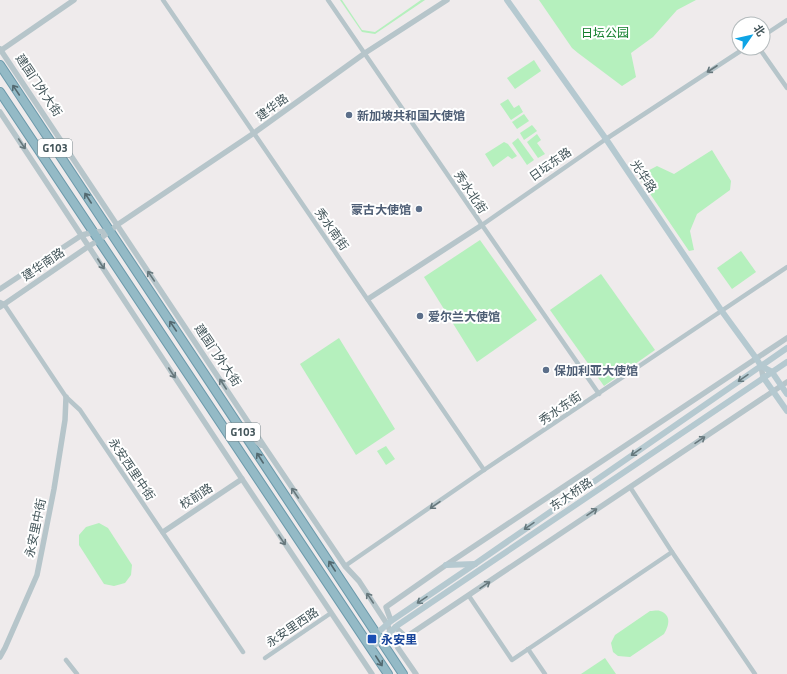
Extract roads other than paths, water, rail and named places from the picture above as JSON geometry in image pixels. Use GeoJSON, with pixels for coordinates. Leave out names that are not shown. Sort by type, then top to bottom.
{"type":"FeatureCollection","features":[{"type":"Feature","properties":{"kind":"highway","name":"建国门外大街"},"geometry":{"type":"LineString","coordinates":[[0,65],[403,674]]}},
{"type":"Feature","properties":{"kind":"highway","name":"G103"},"geometry":{"type":"LineString","coordinates":[[0,92],[388,674]]}},
{"type":"Feature","properties":{"kind":"main road","name":"光华路"},"geometry":{"type":"LineString","coordinates":[[508,0],[606,139],[761,366],[772,372],[787,394]]}},
{"type":"Feature","properties":{"kind":"main road","name":"东大桥路"},"geometry":{"type":"LineString","coordinates":[[378,637],[389,622],[787,348]]}},
{"type":"Feature","properties":{"kind":"main road","name":"东大桥路"},"geometry":{"type":"LineString","coordinates":[[368,644],[393,629],[787,362]]}},
{"type":"Feature","properties":{"kind":"main road","name":"光华路"},"geometry":{"type":"LineString","coordinates":[[763,377],[787,411]]}},
{"type":"Feature","properties":{"kind":"main road"},"geometry":{"type":"LineString","coordinates":[[446,565],[475,564]]}},
{"type":"Feature","properties":{"kind":"street"},"geometry":{"type":"LineString","coordinates":[[0,50],[74,0]]}},
{"type":"Feature","properties":{"kind":"street","name":"秀水南街"},"geometry":{"type":"LineString","coordinates":[[163,0],[484,470]]}},
{"type":"Feature","properties":{"kind":"street","name":"秀水北街"},"geometry":{"type":"LineString","coordinates":[[328,0],[599,394]]}},
{"type":"Feature","properties":{"kind":"street","name":"建华路"},"geometry":{"type":"LineString","coordinates":[[99,240],[117,225],[254,133],[365,53],[447,0]]}},
{"type":"Feature","properties":{"kind":"street"},"geometry":{"type":"LineString","coordinates":[[771,31],[787,20]]}},
{"type":"Feature","properties":{"kind":"street","name":"建国门外大街"},"geometry":{"type":"LineString","coordinates":[[0,50],[345,566],[359,581],[389,622],[393,629],[398,648],[416,674]]}},
{"type":"Feature","properties":{"kind":"street","name":"日坛东路"},"geometry":{"type":"LineString","coordinates":[[368,299],[482,225],[606,139],[732,56]]}},
{"type":"Feature","properties":{"kind":"street"},"geometry":{"type":"LineString","coordinates":[[765,56],[787,88]]}},
{"type":"Feature","properties":{"kind":"street"},"geometry":{"type":"LineString","coordinates":[[0,112],[372,674]]}},
{"type":"Feature","properties":{"kind":"street","name":"建华南路"},"geometry":{"type":"LineString","coordinates":[[0,289],[82,235],[94,232],[110,231]]}},
{"type":"Feature","properties":{"kind":"street","name":"建华南路"},"geometry":{"type":"LineString","coordinates":[[1,304],[99,240]]}},
{"type":"Feature","properties":{"kind":"street","name":"秀水东街"},"geometry":{"type":"LineString","coordinates":[[345,566],[484,470],[787,267]]}},
{"type":"Feature","properties":{"kind":"street","name":"永安西里中街"},"geometry":{"type":"LineString","coordinates":[[1,304],[66,397],[80,410],[243,652]]}},
{"type":"Feature","properties":{"kind":"street"},"geometry":{"type":"LineString","coordinates":[[389,622],[386,607],[446,565],[787,338]]}},
{"type":"Feature","properties":{"kind":"street","name":"光华路"},"geometry":{"type":"LineString","coordinates":[[761,366],[763,377]]}},
{"type":"Feature","properties":{"kind":"street"},"geometry":{"type":"LineString","coordinates":[[393,629],[406,637],[787,382]]}},
{"type":"Feature","properties":{"kind":"street","name":"永安里中街"},"geometry":{"type":"LineString","coordinates":[[0,657],[36,575],[54,489],[65,420],[66,397]]}},
{"type":"Feature","properties":{"kind":"street"},"geometry":{"type":"LineString","coordinates":[[239,427],[266,449]]}},
{"type":"Feature","properties":{"kind":"street","name":"校前路"},"geometry":{"type":"LineString","coordinates":[[163,532],[242,479]]}},
{"type":"Feature","properties":{"kind":"street"},"geometry":{"type":"LineString","coordinates":[[630,487],[672,552],[755,674]]}},
{"type":"Feature","properties":{"kind":"street"},"geometry":{"type":"LineString","coordinates":[[469,596],[512,660],[672,552]]}},
{"type":"Feature","properties":{"kind":"street","name":"永安里西路"},"geometry":{"type":"LineString","coordinates":[[264,658],[331,613]]}},
{"type":"Feature","properties":{"kind":"street"},"geometry":{"type":"LineString","coordinates":[[528,649],[545,674]]}},
{"type":"Feature","properties":{"kind":"street"},"geometry":{"type":"LineString","coordinates":[[66,660],[77,674]]}},
{"type":"Feature","properties":{"kind":"place","name":"新加坡共和国大使馆"},"geometry":{"type":"Point","coordinates":[349,115]}},
{"type":"Feature","properties":{"kind":"place","name":"蒙古大使馆"},"geometry":{"type":"Point","coordinates":[419,209]}},
{"type":"Feature","properties":{"kind":"place","name":"爱尔兰大使馆"},"geometry":{"type":"Point","coordinates":[420,316]}},
{"type":"Feature","properties":{"kind":"place","name":"保加利亚大使馆"},"geometry":{"type":"Point","coordinates":[546,370]}},
{"type":"Feature","properties":{"kind":"place","name":"永安里"},"geometry":{"type":"Point","coordinates":[372,639]}},
{"type":"Feature","properties":{"kind":"park label","name":"日坛公园"},"geometry":{"type":"Point","coordinates":[605,32]}}]}
